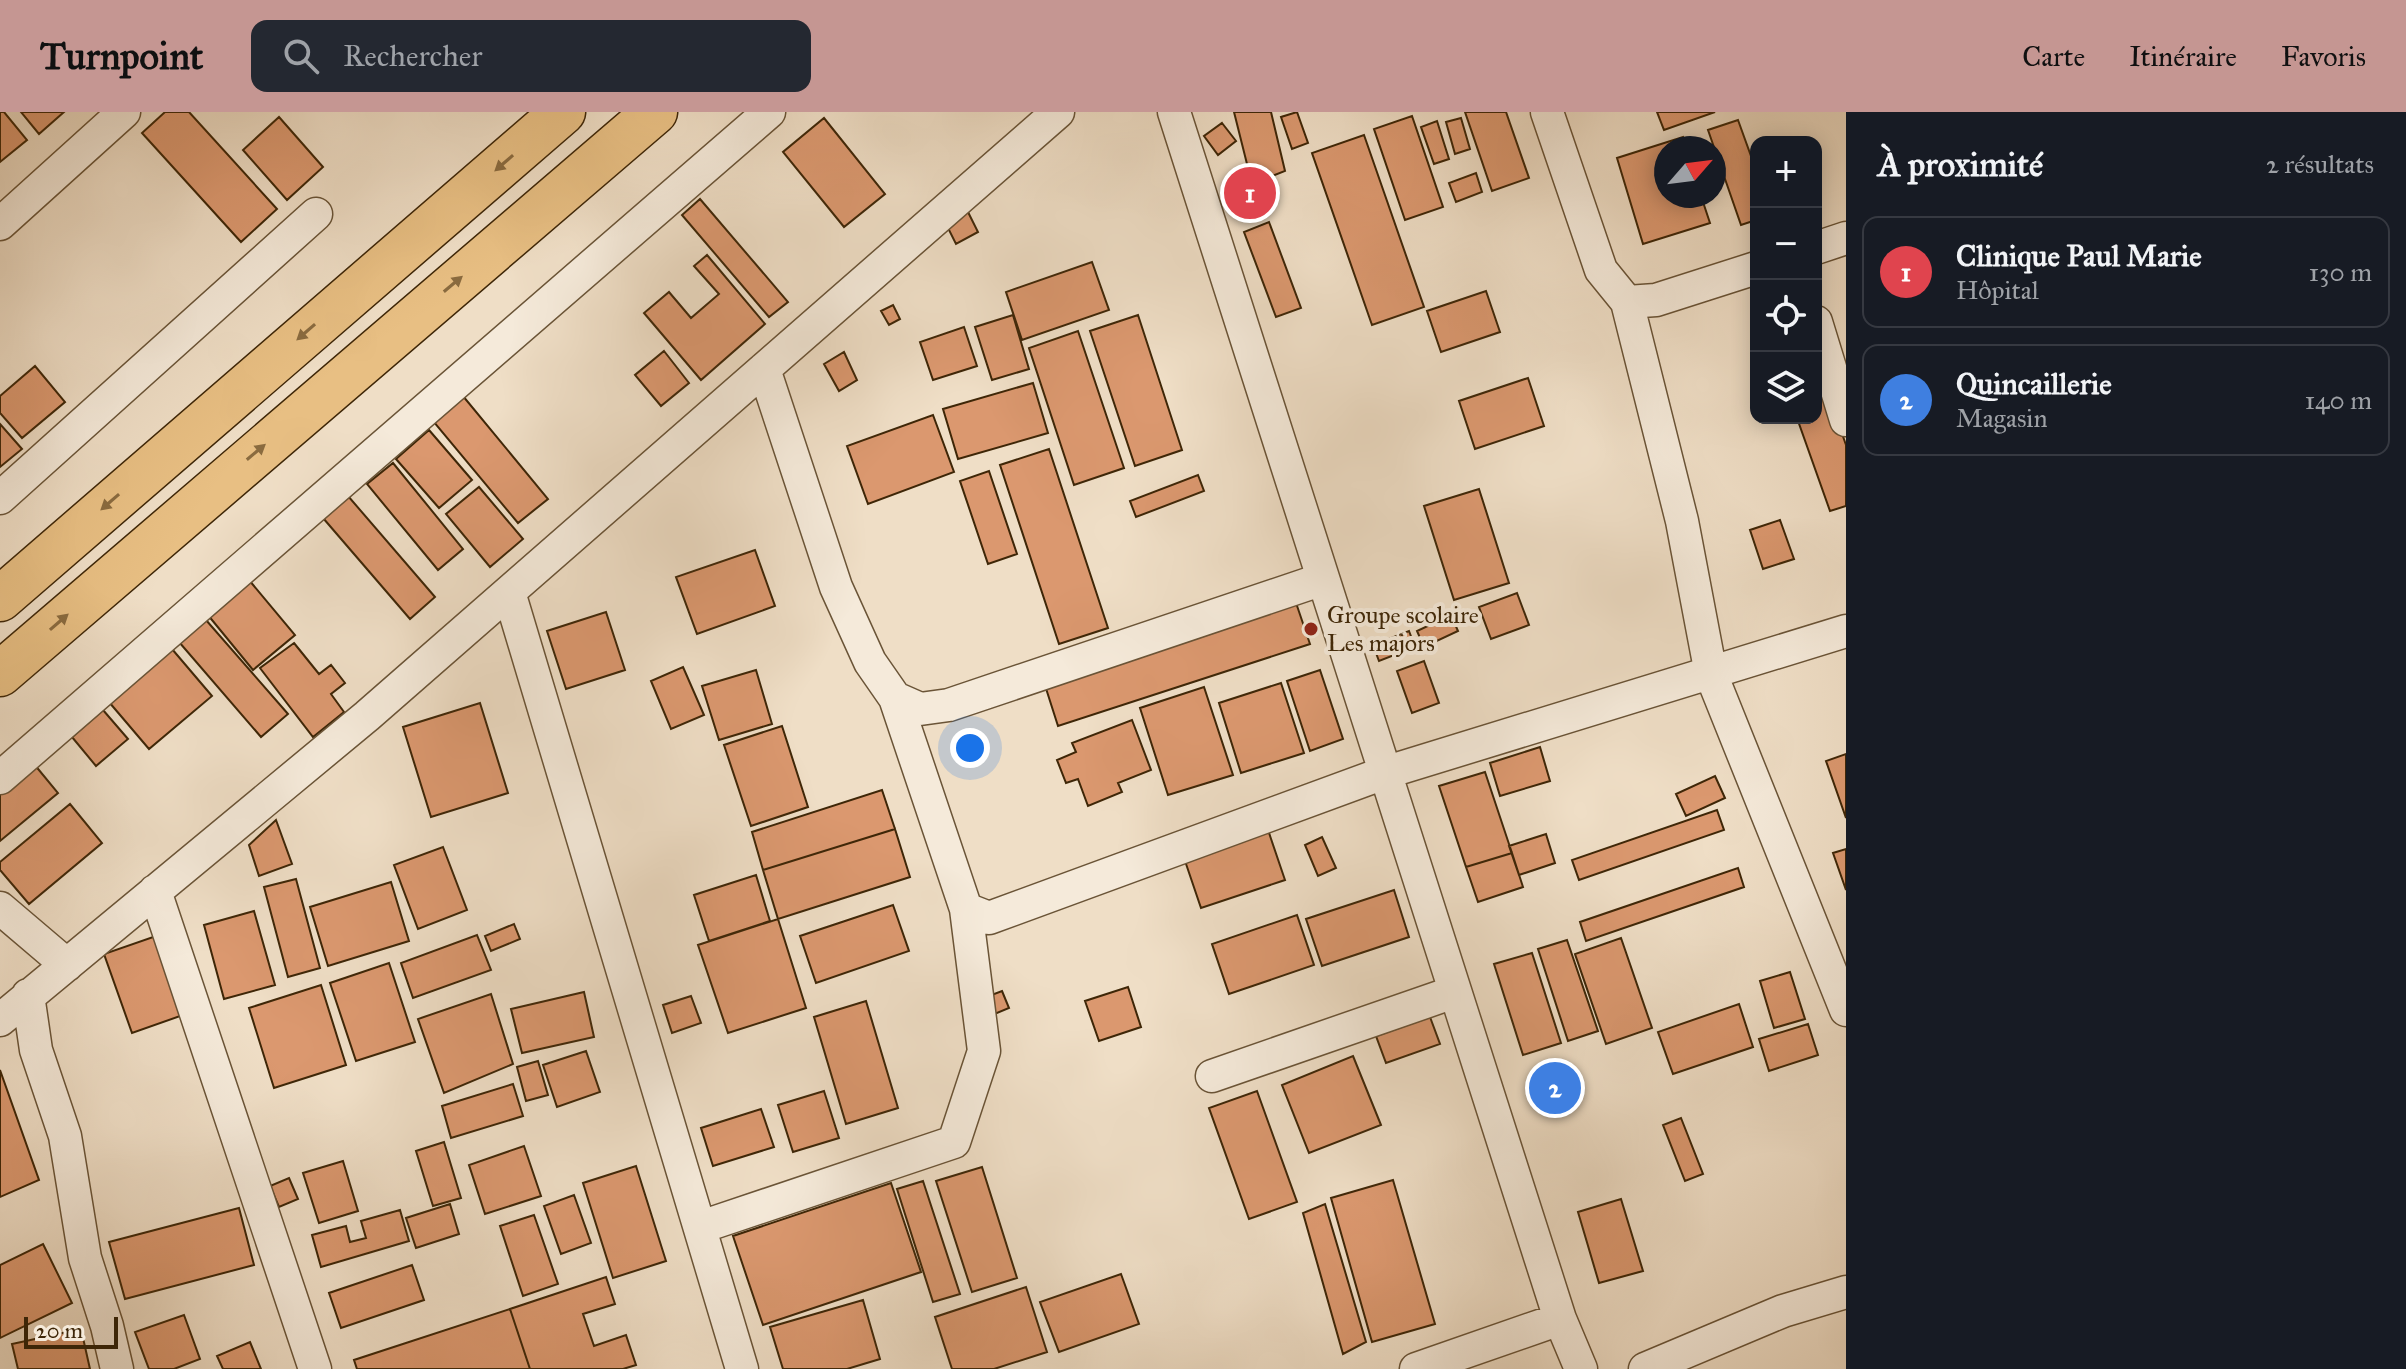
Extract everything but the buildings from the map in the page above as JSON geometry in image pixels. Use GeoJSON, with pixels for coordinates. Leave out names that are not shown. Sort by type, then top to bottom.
{"type":"FeatureCollection","features":[{"type":"Feature","properties":{"kind":"main road"},"geometry":{"type":"LineString","coordinates":[[0,599],[563,112]]}},
{"type":"Feature","properties":{"kind":"main road"},"geometry":{"type":"LineString","coordinates":[[0,674],[655,112]]}},
{"type":"Feature","properties":{"kind":"street"},"geometry":{"type":"LineString","coordinates":[[0,224],[124,112]]}},
{"type":"Feature","properties":{"kind":"street"},"geometry":{"type":"LineString","coordinates":[[0,778],[769,112]]}},
{"type":"Feature","properties":{"kind":"street"},"geometry":{"type":"LineString","coordinates":[[0,1020],[367,716],[1058,112]]}},
{"type":"Feature","properties":{"kind":"street"},"geometry":{"type":"LineString","coordinates":[[1174,112],[1454,992],[1560,1319],[1581,1369]]}},
{"type":"Feature","properties":{"kind":"street"},"geometry":{"type":"LineString","coordinates":[[1547,112],[1601,270],[1627,302],[1682,521],[1711,674],[1846,1010]]}},
{"type":"Feature","properties":{"kind":"street"},"geometry":{"type":"LineString","coordinates":[[0,498],[316,214]]}},
{"type":"Feature","properties":{"kind":"street"},"geometry":{"type":"LineString","coordinates":[[1822,246],[1846,238]]}},
{"type":"Feature","properties":{"kind":"street"},"geometry":{"type":"LineString","coordinates":[[1627,302],[1656,300],[1750,270]]}},
{"type":"Feature","properties":{"kind":"street"},"geometry":{"type":"LineString","coordinates":[[1822,342],[1846,420]]}},
{"type":"Feature","properties":{"kind":"street"},"geometry":{"type":"LineString","coordinates":[[701,1227],[954,1142],[984,1051],[966,909],[895,698],[870,662],[836,587],[764,369]]}},
{"type":"Feature","properties":{"kind":"street"},"geometry":{"type":"LineString","coordinates":[[895,698],[920,709],[949,705],[1323,579]]}},
{"type":"Feature","properties":{"kind":"street"},"geometry":{"type":"LineString","coordinates":[[509,592],[742,1369]]}},
{"type":"Feature","properties":{"kind":"street"},"geometry":{"type":"LineString","coordinates":[[966,909],[989,918],[1384,773],[1846,631]]}},
{"type":"Feature","properties":{"kind":"street"},"geometry":{"type":"LineString","coordinates":[[155,891],[315,1369]]}},
{"type":"Feature","properties":{"kind":"street"},"geometry":{"type":"LineString","coordinates":[[0,908],[67,965]]}},
{"type":"Feature","properties":{"kind":"street"},"geometry":{"type":"LineString","coordinates":[[1212,1076],[1454,992]]}},
{"type":"Feature","properties":{"kind":"street"},"geometry":{"type":"LineString","coordinates":[[28,995],[36,1050],[65,1136],[85,1258],[117,1369]]}},
{"type":"Feature","properties":{"kind":"street"},"geometry":{"type":"LineString","coordinates":[[1645,1369],[1783,1311],[1846,1292]]}},
{"type":"Feature","properties":{"kind":"street"},"geometry":{"type":"LineString","coordinates":[[1416,1369],[1560,1319]]}},
{"type":"Feature","properties":{"kind":"place","name":"Clinique Paul Marie"},"geometry":{"type":"Point","coordinates":[1250,193]}},
{"type":"Feature","properties":{"kind":"place","name":"Groupe scolaire Les majors"},"geometry":{"type":"Point","coordinates":[1311,629]}},
{"type":"Feature","properties":{"kind":"place","name":"Quincaillerie"},"geometry":{"type":"Point","coordinates":[1555,1088]}}]}
